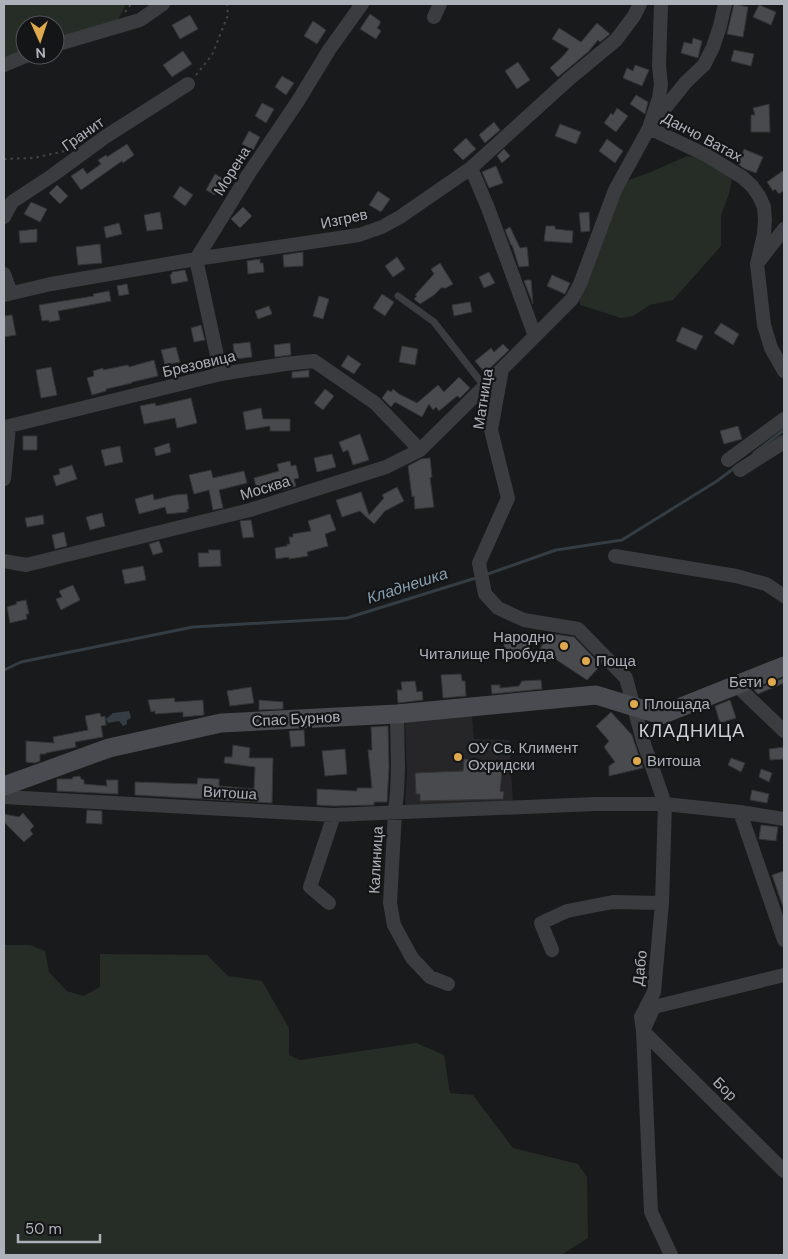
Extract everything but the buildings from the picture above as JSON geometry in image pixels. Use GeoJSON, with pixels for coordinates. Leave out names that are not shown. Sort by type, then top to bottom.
{"type":"FeatureCollection","features":[{"type":"Feature","properties":{"kind":"street"},"geometry":{"type":"LineString","coordinates":[[65,42],[140,20],[163,4]]}},
{"type":"Feature","properties":{"kind":"street","name":"Морена"},"geometry":{"type":"LineString","coordinates":[[196,259],[329,50],[362,4]]}},
{"type":"Feature","properties":{"kind":"street"},"geometry":{"type":"LineString","coordinates":[[434,17],[440,4]]}},
{"type":"Feature","properties":{"kind":"street","name":"Изгрев"},"geometry":{"type":"LineString","coordinates":[[8,294],[51,284],[196,259],[359,235],[382,227],[400,217],[471,168],[569,79],[616,40],[634,16],[640,4]]}},
{"type":"Feature","properties":{"kind":"street"},"geometry":{"type":"LineString","coordinates":[[649,128],[659,98],[661,84],[658,66],[661,4]]}},
{"type":"Feature","properties":{"kind":"street","name":"Матница"},"geometry":{"type":"LineString","coordinates":[[643,741],[626,678],[578,628],[524,620],[498,608],[485,594],[478,563],[508,498],[492,430],[502,369],[572,299],[580,284],[615,190],[649,128],[676,93],[704,65],[715,40],[725,4]]}},
{"type":"Feature","properties":{"kind":"street","name":"Гранит"},"geometry":{"type":"LineString","coordinates":[[4,217],[12,202],[105,137],[188,84]]}},
{"type":"Feature","properties":{"kind":"street","name":"Данчо Ватах"},"geometry":{"type":"LineString","coordinates":[[649,128],[713,160],[742,177],[759,196],[764,207],[765,219],[764,234],[757,264],[764,324],[771,348],[784,371]]}},
{"type":"Feature","properties":{"kind":"street"},"geometry":{"type":"LineString","coordinates":[[471,168],[488,208],[535,336]]}},
{"type":"Feature","properties":{"kind":"street"},"geometry":{"type":"LineString","coordinates":[[757,264],[784,229]]}},
{"type":"Feature","properties":{"kind":"street"},"geometry":{"type":"LineString","coordinates":[[196,259],[221,374]]}},
{"type":"Feature","properties":{"kind":"street"},"geometry":{"type":"LineString","coordinates":[[4,274],[8,294]]}},
{"type":"Feature","properties":{"kind":"street","name":"Брезовица"},"geometry":{"type":"LineString","coordinates":[[4,479],[9,426],[221,374],[314,361],[375,403],[420,450]]}},
{"type":"Feature","properties":{"kind":"street","name":"Москва"},"geometry":{"type":"LineString","coordinates":[[4,561],[26,565],[250,510],[386,467],[420,450],[502,369]]}},
{"type":"Feature","properties":{"kind":"street"},"geometry":{"type":"LineString","coordinates":[[728,460],[784,419]]}},
{"type":"Feature","properties":{"kind":"street"},"geometry":{"type":"LineString","coordinates":[[740,470],[784,442]]}},
{"type":"Feature","properties":{"kind":"street"},"geometry":{"type":"LineString","coordinates":[[615,556],[736,576],[766,584],[784,596]]}},
{"type":"Feature","properties":{"kind":"street"},"geometry":{"type":"LineString","coordinates":[[634,706],[662,715],[784,666]]}},
{"type":"Feature","properties":{"kind":"street"},"geometry":{"type":"LineString","coordinates":[[736,685],[784,731]]}},
{"type":"Feature","properties":{"kind":"street","name":"Спас Бурнов"},"geometry":{"type":"LineString","coordinates":[[4,786],[110,748],[221,723],[397,714],[596,695],[634,706]]}},
{"type":"Feature","properties":{"kind":"street","name":"Калиница"},"geometry":{"type":"LineString","coordinates":[[397,714],[398,766],[390,903],[394,925],[412,958],[430,977],[448,984]]}},
{"type":"Feature","properties":{"kind":"street","name":"Дабо"},"geometry":{"type":"LineString","coordinates":[[643,741],[665,804],[662,903],[654,992],[641,1017],[652,1212],[671,1255]]}},
{"type":"Feature","properties":{"kind":"street","name":"Витоша"},"geometry":{"type":"LineString","coordinates":[[4,797],[334,814],[595,804],[665,804],[784,818]]}},
{"type":"Feature","properties":{"kind":"street"},"geometry":{"type":"LineString","coordinates":[[740,812],[784,940]]}},
{"type":"Feature","properties":{"kind":"street"},"geometry":{"type":"LineString","coordinates":[[329,903],[310,887],[334,814]]}},
{"type":"Feature","properties":{"kind":"street"},"geometry":{"type":"LineString","coordinates":[[552,950],[541,923],[567,911],[613,902],[662,903]]}},
{"type":"Feature","properties":{"kind":"street"},"geometry":{"type":"LineString","coordinates":[[643,1031],[654,1007],[784,975]]}},
{"type":"Feature","properties":{"kind":"street","name":"Бор"},"geometry":{"type":"LineString","coordinates":[[643,1031],[784,1171]]}},
{"type":"Feature","properties":{"kind":"lane"},"geometry":{"type":"LineString","coordinates":[[398,296],[434,322],[484,386]]}},
{"type":"Feature","properties":{"kind":"path"},"geometry":{"type":"LineString","coordinates":[[188,84],[212,55],[228,15],[227,4]]}},
{"type":"Feature","properties":{"kind":"path"},"geometry":{"type":"LineString","coordinates":[[4,159],[34,158],[68,150]]}},
{"type":"Feature","properties":{"kind":"shaded area"},"geometry":{"type":"Polygon","coordinates":[[[4,4],[126,4],[118,20],[65,37],[65,15],[15,15],[15,56],[4,61],[4,4]]]}},
{"type":"Feature","properties":{"kind":"shaded area"},"geometry":{"type":"Polygon","coordinates":[[[687,156],[702,159],[732,179],[729,194],[721,215],[721,246],[673,300],[650,305],[633,316],[621,318],[580,305],[580,292],[623,182],[687,156]]]}},
{"type":"Feature","properties":{"kind":"shaded area"},"geometry":{"type":"Polygon","coordinates":[[[129,711],[131,718],[123,726],[119,721],[108,723],[106,719],[113,713],[129,711]]]}},
{"type":"Feature","properties":{"kind":"shaded area","name":"ОУ Св. Климент Охридски"},"geometry":{"type":"Polygon","coordinates":[[[472,716],[474,739],[509,740],[513,801],[405,806],[407,773],[405,720],[472,716]]]}},
{"type":"Feature","properties":{"kind":"shaded area"},"geometry":{"type":"Polygon","coordinates":[[[4,945],[30,945],[45,951],[49,972],[67,991],[83,996],[100,987],[100,954],[207,955],[228,976],[262,981],[289,1028],[289,1055],[300,1060],[416,1043],[444,1055],[450,1093],[473,1095],[513,1148],[578,1164],[587,1177],[588,1238],[561,1255],[4,1255],[4,945]]]}},
{"type":"Feature","properties":{"kind":"waterway","name":"Кладнешка"},"geometry":{"type":"LineString","coordinates":[[754,453],[784,430]]}},
{"type":"Feature","properties":{"kind":"waterway","name":"Кладнешка"},"geometry":{"type":"LineString","coordinates":[[485,575],[556,550],[622,540],[717,481],[737,466]]}},
{"type":"Feature","properties":{"kind":"waterway","name":"Кладнешка"},"geometry":{"type":"LineString","coordinates":[[4,670],[21,662],[193,627],[347,618],[479,577]]}},
{"type":"Feature","properties":{"kind":"place","name":"Народно Читалище Пробуда"},"geometry":{"type":"Point","coordinates":[564,646]}},
{"type":"Feature","properties":{"kind":"place","name":"Поща"},"geometry":{"type":"Point","coordinates":[586,661]}},
{"type":"Feature","properties":{"kind":"place","name":"Бети"},"geometry":{"type":"Point","coordinates":[772,682]}},
{"type":"Feature","properties":{"kind":"place","name":"Площада"},"geometry":{"type":"Point","coordinates":[634,704]}},
{"type":"Feature","properties":{"kind":"place","name":"ОУ Св. Климент Охридски"},"geometry":{"type":"Point","coordinates":[458,757]}},
{"type":"Feature","properties":{"kind":"place","name":"Витоша"},"geometry":{"type":"Point","coordinates":[637,761]}},
{"type":"Feature","properties":{"kind":"district","name":"КЛАДНИЦА"},"geometry":{"type":"Point","coordinates":[692,731]}}]}
